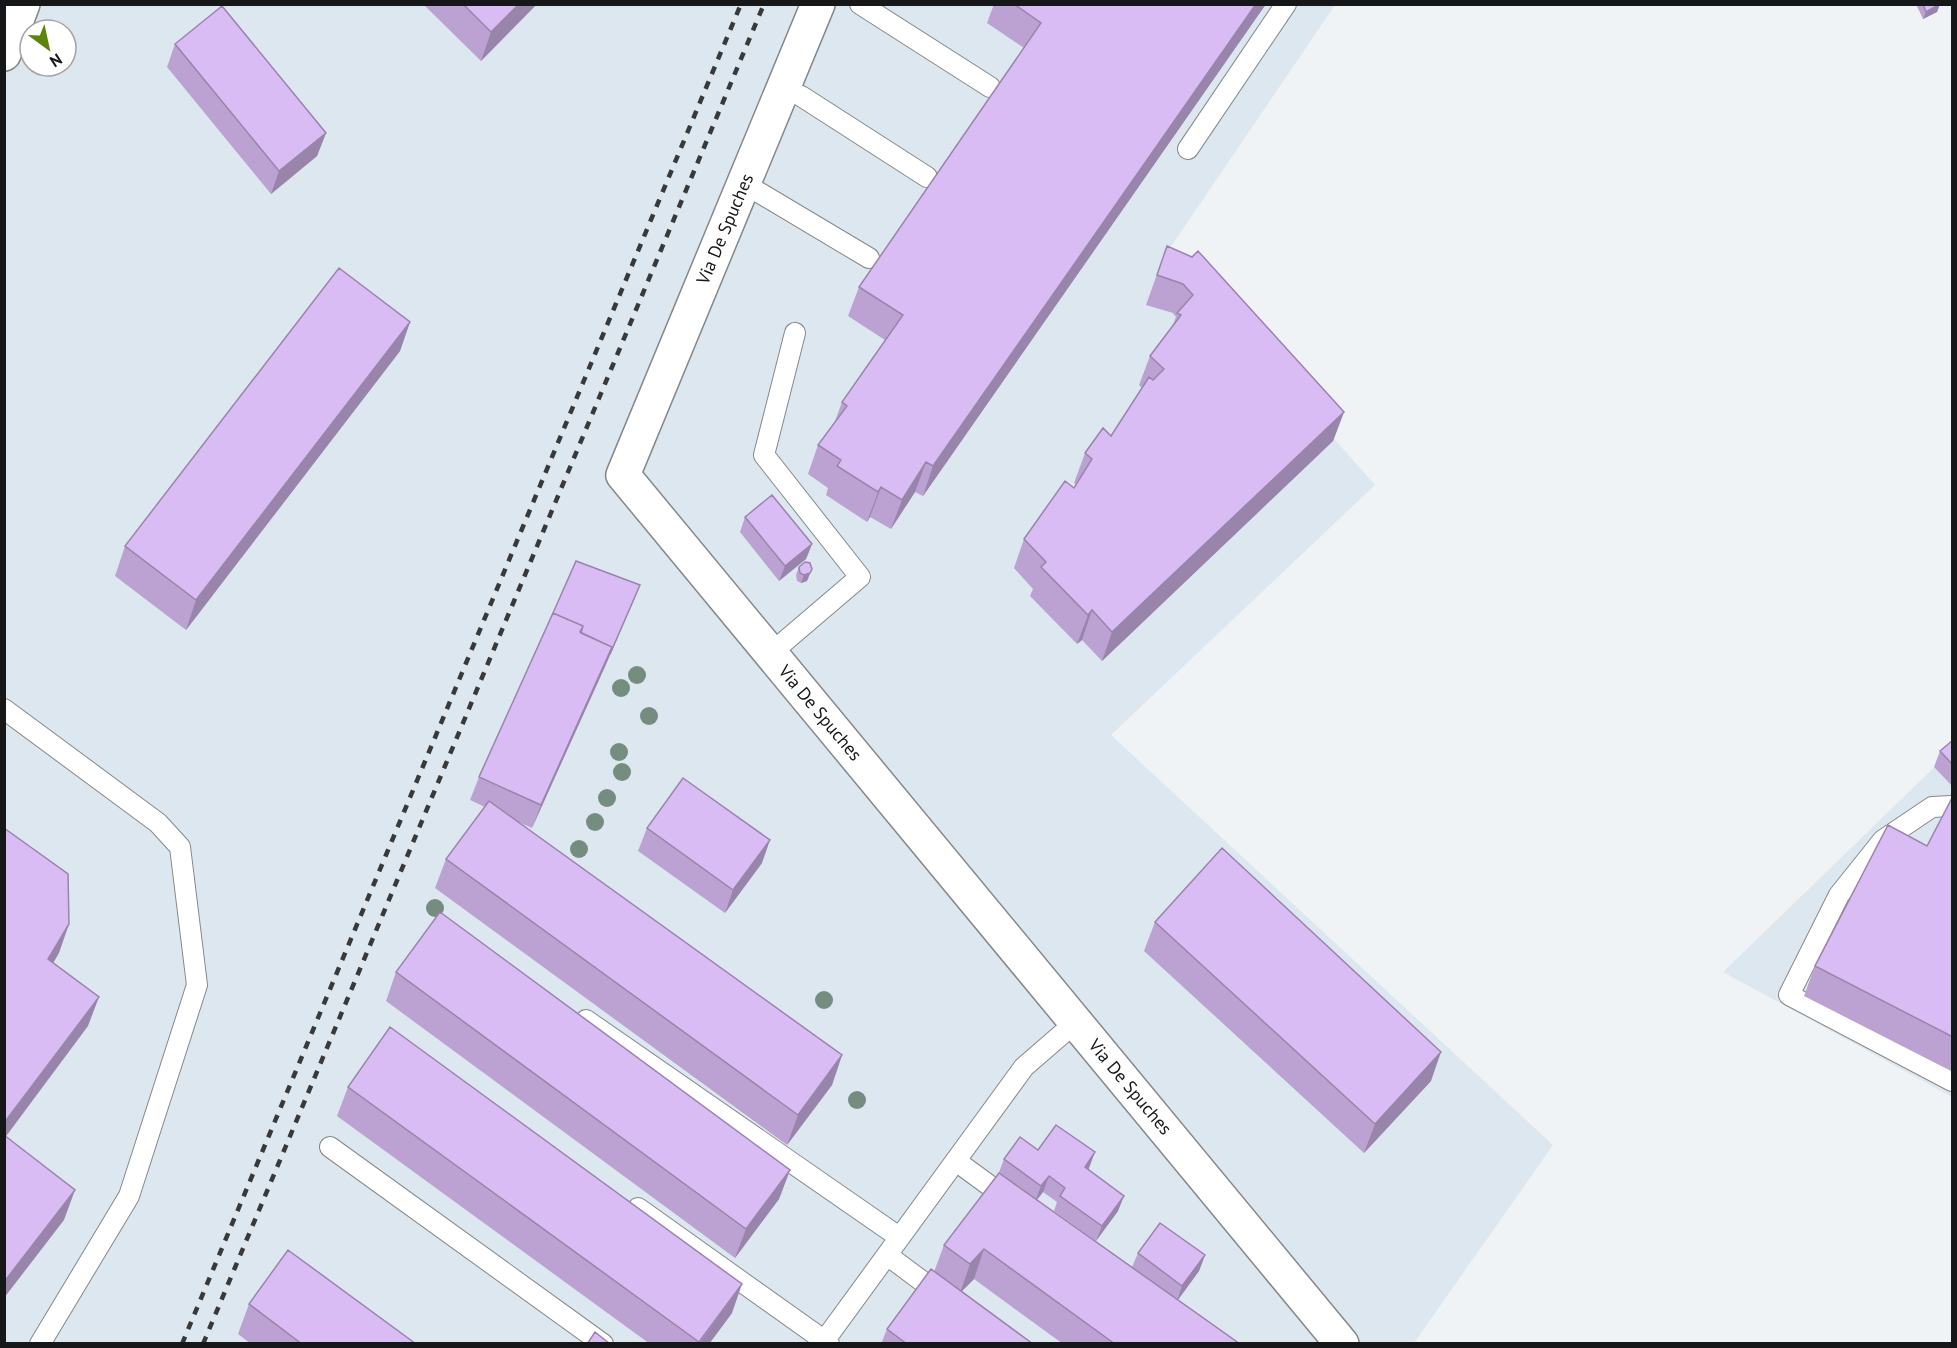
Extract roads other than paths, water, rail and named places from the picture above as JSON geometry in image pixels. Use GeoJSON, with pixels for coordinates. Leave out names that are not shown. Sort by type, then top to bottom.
{"type":"FeatureCollection","features":[{"type":"Feature","properties":{"kind":"street"},"geometry":{"type":"LineString","coordinates":[[4,54],[23,4]]}},
{"type":"Feature","properties":{"kind":"street","name":"Via De Spuches"},"geometry":{"type":"LineString","coordinates":[[818,4],[623,475],[1342,1344]]}},
{"type":"Feature","properties":{"kind":"lane"},"geometry":{"type":"LineString","coordinates":[[860,4],[990,87]]}},
{"type":"Feature","properties":{"kind":"lane"},"geometry":{"type":"LineString","coordinates":[[1188,149],[1286,4]]}},
{"type":"Feature","properties":{"kind":"lane"},"geometry":{"type":"LineString","coordinates":[[783,88],[801,96],[927,177]]}},
{"type":"Feature","properties":{"kind":"lane"},"geometry":{"type":"LineString","coordinates":[[743,186],[760,193],[869,258]]}},
{"type":"Feature","properties":{"kind":"lane"},"geometry":{"type":"LineString","coordinates":[[771,653],[860,577],[764,455],[795,333]]}},
{"type":"Feature","properties":{"kind":"lane"},"geometry":{"type":"LineString","coordinates":[[4,709],[158,823],[180,847],[197,985],[129,1196],[40,1344]]}},
{"type":"Feature","properties":{"kind":"lane"},"geometry":{"type":"LineString","coordinates":[[1953,806],[1932,807],[1883,840],[1839,895],[1789,995],[1953,1081]]}},
{"type":"Feature","properties":{"kind":"lane"},"geometry":{"type":"LineString","coordinates":[[566,1007],[899,1237]]}},
{"type":"Feature","properties":{"kind":"lane"},"geometry":{"type":"LineString","coordinates":[[622,1197],[825,1342],[1024,1067],[1076,1022]]}},
{"type":"Feature","properties":{"kind":"lane"},"geometry":{"type":"LineString","coordinates":[[330,1147],[603,1344]]}},
{"type":"Feature","properties":{"kind":"lane"},"geometry":{"type":"LineString","coordinates":[[956,1161],[1023,1210]]}},
{"type":"Feature","properties":{"kind":"lane"},"geometry":{"type":"LineString","coordinates":[[887,1255],[954,1305]]}},
{"type":"Feature","properties":{"kind":"railway"},"geometry":{"type":"LineString","coordinates":[[182,1344],[741,4]]}},
{"type":"Feature","properties":{"kind":"railway"},"geometry":{"type":"LineString","coordinates":[[203,1344],[764,4]]}}]}
